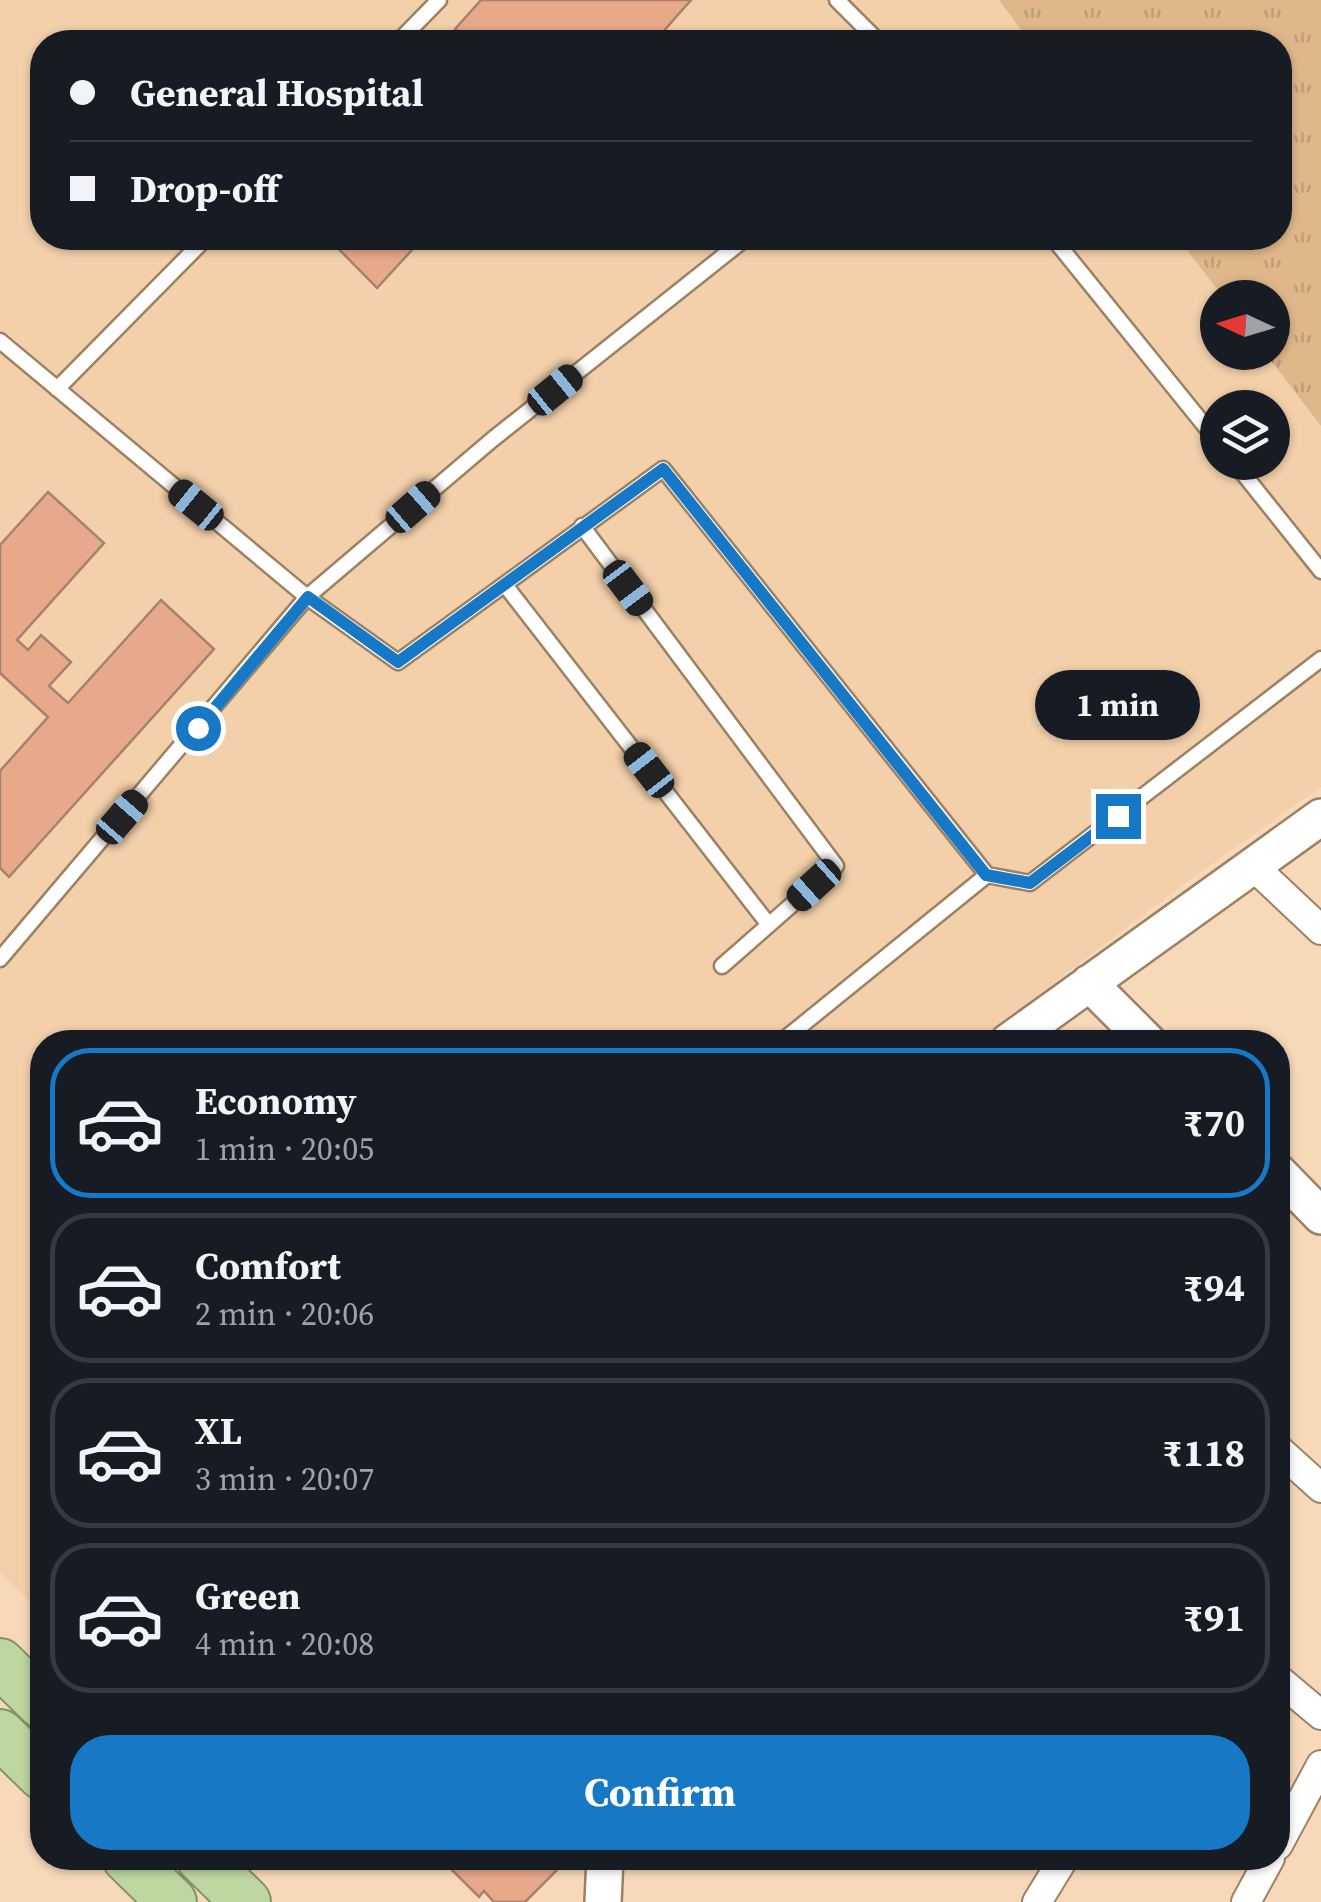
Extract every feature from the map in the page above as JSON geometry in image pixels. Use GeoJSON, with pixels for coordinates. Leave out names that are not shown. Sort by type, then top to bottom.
{"type":"FeatureCollection","features":[{"type":"Feature","properties":{"kind":"highway"},"geometry":{"type":"LineString","coordinates":[[0,1664],[30,1693]]}},
{"type":"Feature","properties":{"kind":"highway"},"geometry":{"type":"LineString","coordinates":[[0,1734],[30,1763]]}},
{"type":"Feature","properties":{"kind":"highway"},"geometry":{"type":"LineString","coordinates":[[139,1870],[172,1902]]}},
{"type":"Feature","properties":{"kind":"highway"},"geometry":{"type":"LineString","coordinates":[[213,1870],[246,1902]]}},
{"type":"Feature","properties":{"kind":"street"},"geometry":{"type":"LineString","coordinates":[[1024,1030],[1321,817]]}},
{"type":"Feature","properties":{"kind":"street"},"geometry":{"type":"LineString","coordinates":[[1253,866],[1321,930]]}},
{"type":"Feature","properties":{"kind":"street"},"geometry":{"type":"LineString","coordinates":[[1089,983],[1136,1030]]}},
{"type":"Feature","properties":{"kind":"street"},"geometry":{"type":"LineString","coordinates":[[1290,1184],[1321,1216]]}},
{"type":"Feature","properties":{"kind":"street"},"geometry":{"type":"LineString","coordinates":[[1290,1460],[1321,1488]]}},
{"type":"Feature","properties":{"kind":"street"},"geometry":{"type":"LineString","coordinates":[[1290,1688],[1321,1714]]}},
{"type":"Feature","properties":{"kind":"street"},"geometry":{"type":"LineString","coordinates":[[1290,1822],[1321,1765]]}},
{"type":"Feature","properties":{"kind":"street"},"geometry":{"type":"LineString","coordinates":[[604,1902],[605,1870]]}},
{"type":"Feature","properties":{"kind":"street"},"geometry":{"type":"LineString","coordinates":[[1037,1902],[1057,1870]]}},
{"type":"Feature","properties":{"kind":"street"},"geometry":{"type":"LineString","coordinates":[[1246,1902],[1263,1870]]}},
{"type":"Feature","properties":{"kind":"lane"},"geometry":{"type":"LineString","coordinates":[[410,30],[440,0]]}},
{"type":"Feature","properties":{"kind":"lane"},"geometry":{"type":"LineString","coordinates":[[837,0],[867,30]]}},
{"type":"Feature","properties":{"kind":"lane"},"geometry":{"type":"LineString","coordinates":[[57,389],[194,250]]}},
{"type":"Feature","properties":{"kind":"lane"},"geometry":{"type":"LineString","coordinates":[[0,959],[308,597],[492,440],[731,250]]}},
{"type":"Feature","properties":{"kind":"lane"},"geometry":{"type":"LineString","coordinates":[[1063,250],[1200,420]]}},
{"type":"Feature","properties":{"kind":"lane"},"geometry":{"type":"LineString","coordinates":[[0,342],[308,597],[398,662],[663,469],[986,875],[1030,883],[1321,660]]}},
{"type":"Feature","properties":{"kind":"lane"},"geometry":{"type":"LineString","coordinates":[[1248,480],[1321,571]]}},
{"type":"Feature","properties":{"kind":"lane"},"geometry":{"type":"LineString","coordinates":[[582,526],[836,866],[722,966]]}},
{"type":"Feature","properties":{"kind":"lane"},"geometry":{"type":"LineString","coordinates":[[505,585],[769,925]]}},
{"type":"Feature","properties":{"kind":"lane"},"geometry":{"type":"LineString","coordinates":[[797,1030],[986,875]]}},
{"type":"Feature","properties":{"kind":"shaded area"},"geometry":{"type":"Polygon","coordinates":[[[0,0],[999,0],[1021,30],[30,30],[30,250],[1187,250],[1210,280],[1200,280],[1200,370],[1278,370],[1321,426],[1321,787],[1195,876],[991,1030],[30,1030],[30,1602],[0,1572],[0,0]]]}},
{"type":"Feature","properties":{"kind":"green space"},"geometry":{"type":"Polygon","coordinates":[[[999,0],[1321,0],[1321,426],[1278,370],[1290,370],[1290,280],[1210,280],[1187,250],[1292,250],[1292,30],[1021,30],[999,0]]]}},
{"type":"Feature","properties":{"kind":"building"},"geometry":{"type":"Polygon","coordinates":[[[481,0],[691,0],[665,30],[455,29],[481,0]]]}},
{"type":"Feature","properties":{"kind":"building"},"geometry":{"type":"Polygon","coordinates":[[[340,250],[412,250],[377,288],[340,250]]]}},
{"type":"Feature","properties":{"kind":"building"},"geometry":{"type":"Polygon","coordinates":[[[48,492],[104,543],[17,640],[28,650],[41,635],[71,662],[49,686],[68,703],[161,600],[214,649],[9,877],[0,868],[0,771],[48,717],[0,673],[0,545],[48,492]]]}},
{"type":"Feature","properties":{"kind":"building"},"geometry":{"type":"Polygon","coordinates":[[[452,1870],[557,1870],[525,1902],[494,1902],[484,1891],[479,1897],[452,1870]]]}},
{"type":"Feature","properties":{"kind":"route"},"geometry":{"type":"LineString","coordinates":[[198,728],[308,597],[398,662],[663,469],[986,875],[1030,883],[1118,816]]}}]}
